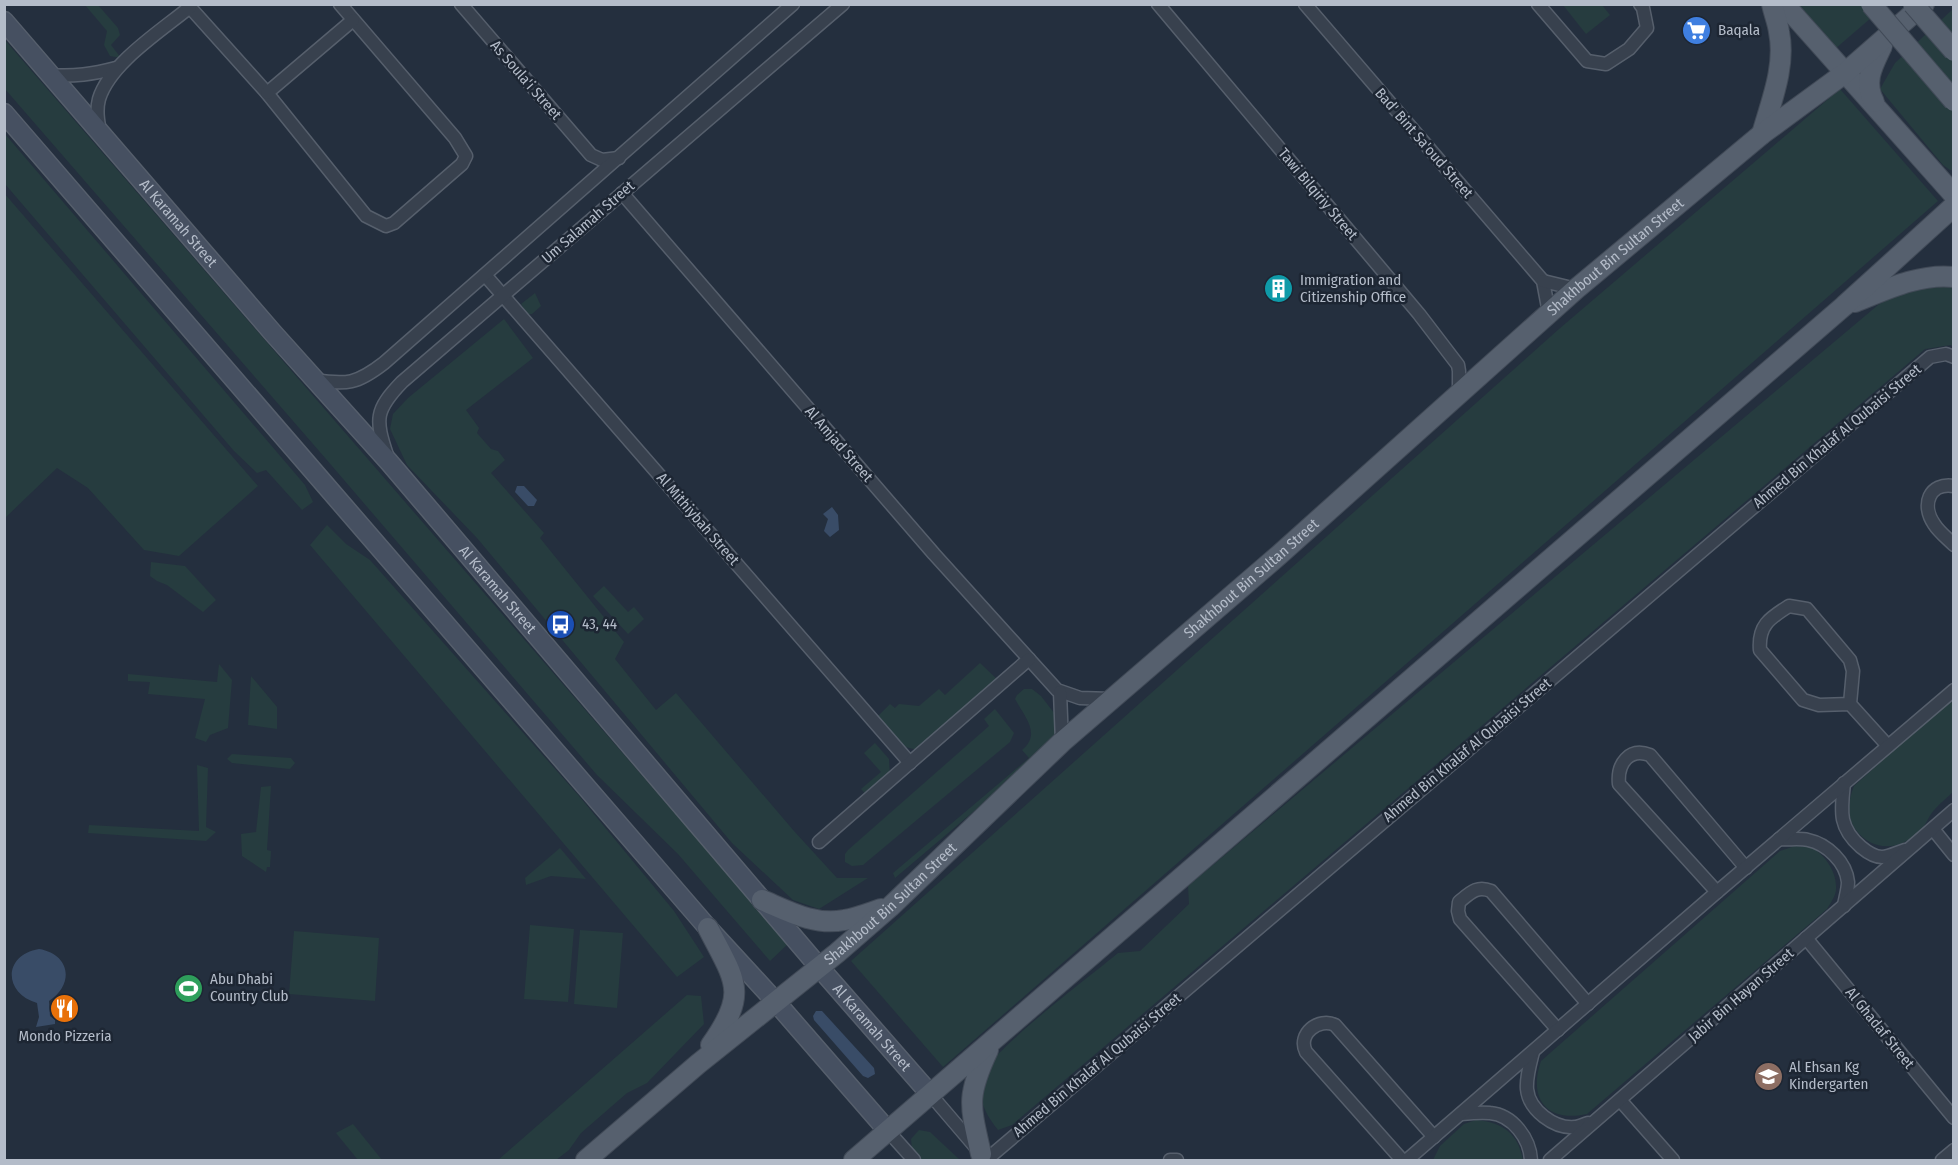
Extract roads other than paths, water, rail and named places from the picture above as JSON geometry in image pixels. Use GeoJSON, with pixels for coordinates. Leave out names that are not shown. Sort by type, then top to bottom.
{"type":"FeatureCollection","features":[{"type":"Feature","properties":{"kind":"main road"},"geometry":{"type":"LineString","coordinates":[[1762,134],[1778,75],[1780,52],[1780,34],[1772,4]]}},
{"type":"Feature","properties":{"kind":"main road"},"geometry":{"type":"LineString","coordinates":[[1784,4],[1953,195]]}},
{"type":"Feature","properties":{"kind":"main road"},"geometry":{"type":"LineString","coordinates":[[1870,4],[1953,101]]}},
{"type":"Feature","properties":{"kind":"main road","name":"Shakhbout Bin Sultan Street"},"geometry":{"type":"LineString","coordinates":[[586,1161],[698,1064],[890,907],[1062,742],[1279,555],[1549,313],[1762,134],[1845,74],[1922,5]]}},
{"type":"Feature","properties":{"kind":"main road"},"geometry":{"type":"LineString","coordinates":[[1922,5],[1953,51]]}},
{"type":"Feature","properties":{"kind":"main road","name":"Al Karamah Street"},"geometry":{"type":"LineString","coordinates":[[4,21],[314,380],[389,462],[819,967],[931,1095]]}},
{"type":"Feature","properties":{"kind":"main road"},"geometry":{"type":"LineString","coordinates":[[1878,110],[1870,95],[1868,82],[1886,38]]}},
{"type":"Feature","properties":{"kind":"main road"},"geometry":{"type":"LineString","coordinates":[[4,113],[708,928],[888,1131]]}},
{"type":"Feature","properties":{"kind":"main road"},"geometry":{"type":"LineString","coordinates":[[1928,166],[1941,175],[1953,179]]}},
{"type":"Feature","properties":{"kind":"main road"},"geometry":{"type":"LineString","coordinates":[[854,1161],[1844,306],[1953,206]]}},
{"type":"Feature","properties":{"kind":"main road"},"geometry":{"type":"LineString","coordinates":[[1844,306],[1910,282],[1928,278],[1953,277]]}},
{"type":"Feature","properties":{"kind":"main road"},"geometry":{"type":"LineString","coordinates":[[762,900],[807,918],[821,921],[844,920],[890,907]]}},
{"type":"Feature","properties":{"kind":"main road"},"geometry":{"type":"LineString","coordinates":[[698,1064],[729,1018],[735,997],[732,977],[708,928]]}},
{"type":"Feature","properties":{"kind":"main road"},"geometry":{"type":"LineString","coordinates":[[984,1158],[972,1112],[971,1095],[976,1077],[992,1042]]}},
{"type":"Feature","properties":{"kind":"street"},"geometry":{"type":"LineString","coordinates":[[100,132],[99,99],[116,68],[188,6],[267,93],[366,216],[386,226],[394,223],[462,164],[466,156],[455,138],[340,4]]}},
{"type":"Feature","properties":{"kind":"street","name":"As Soula'i Street"},"geometry":{"type":"LineString","coordinates":[[461,4],[591,155]]}},
{"type":"Feature","properties":{"kind":"street","name":"Um Salamah Street"},"geometry":{"type":"LineString","coordinates":[[314,380],[336,383],[357,381],[370,374],[793,4]]}},
{"type":"Feature","properties":{"kind":"street","name":"Um Salamah Street"},"geometry":{"type":"LineString","coordinates":[[389,462],[379,430],[380,411],[389,396],[843,4]]}},
{"type":"Feature","properties":{"kind":"street","name":"Tawi Bilqiriy Street"},"geometry":{"type":"LineString","coordinates":[[1158,4],[1454,358],[1459,371],[1459,393]]}},
{"type":"Feature","properties":{"kind":"street","name":"Bad' Bint Sa'oud Street"},"geometry":{"type":"LineString","coordinates":[[1305,4],[1543,281]]}},
{"type":"Feature","properties":{"kind":"street"},"geometry":{"type":"LineString","coordinates":[[1538,4],[1587,61],[1606,64],[1629,49],[1647,28],[1640,4]]}},
{"type":"Feature","properties":{"kind":"street"},"geometry":{"type":"LineString","coordinates":[[267,93],[353,20]]}},
{"type":"Feature","properties":{"kind":"street"},"geometry":{"type":"LineString","coordinates":[[50,75],[73,77],[116,68]]}},
{"type":"Feature","properties":{"kind":"street"},"geometry":{"type":"LineString","coordinates":[[587,186],[591,155],[608,160],[619,158]]}},
{"type":"Feature","properties":{"kind":"street","name":"Al Amjad Street"},"geometry":{"type":"LineString","coordinates":[[622,193],[918,536],[1060,692]]}},
{"type":"Feature","properties":{"kind":"street","name":"Al Mithiybah Street"},"geometry":{"type":"LineString","coordinates":[[485,275],[910,763]]}},
{"type":"Feature","properties":{"kind":"street"},"geometry":{"type":"LineString","coordinates":[[1549,313],[1543,281],[1576,290]]}},
{"type":"Feature","properties":{"kind":"street","name":"Ahmed Bin Khalaf Al Qubaisi Street"},"geometry":{"type":"LineString","coordinates":[[984,1158],[1930,357],[1946,354],[1953,357]]}},
{"type":"Feature","properties":{"kind":"street"},"geometry":{"type":"LineString","coordinates":[[1953,486],[1944,485],[1935,489],[1929,496],[1928,508],[1933,523],[1953,545]]}},
{"type":"Feature","properties":{"kind":"street"},"geometry":{"type":"LineString","coordinates":[[1850,704],[1819,705],[1803,700],[1760,650],[1759,639],[1762,628],[1774,616],[1789,606],[1807,609],[1850,660],[1853,671],[1850,704],[1888,746]]}},
{"type":"Feature","properties":{"kind":"street"},"geometry":{"type":"LineString","coordinates":[[819,842],[1029,659]]}},
{"type":"Feature","properties":{"kind":"street"},"geometry":{"type":"LineString","coordinates":[[1407,1161],[1953,690]]}},
{"type":"Feature","properties":{"kind":"street"},"geometry":{"type":"LineString","coordinates":[[1062,742],[1060,692],[1080,698],[1111,699]]}},
{"type":"Feature","properties":{"kind":"street"},"geometry":{"type":"LineString","coordinates":[[1717,892],[1619,784],[1620,765],[1632,755],[1641,752],[1650,755],[1746,868]]}},
{"type":"Feature","properties":{"kind":"street"},"geometry":{"type":"LineString","coordinates":[[1844,783],[1841,811],[1843,823],[1852,839],[1866,852],[1879,857],[1909,849]]}},
{"type":"Feature","properties":{"kind":"street","name":"Jabir Bin Hayan Street"},"geometry":{"type":"LineString","coordinates":[[1550,1161],[1953,810]]}},
{"type":"Feature","properties":{"kind":"street"},"geometry":{"type":"LineString","coordinates":[[1933,829],[1953,855]]}},
{"type":"Feature","properties":{"kind":"street"},"geometry":{"type":"LineString","coordinates":[[1779,839],[1808,840],[1822,845],[1836,857],[1846,870],[1848,885],[1844,906]]}},
{"type":"Feature","properties":{"kind":"street"},"geometry":{"type":"LineString","coordinates":[[1558,1030],[1460,919],[1459,902],[1474,890],[1482,888],[1491,891],[1588,1005]]}},
{"type":"Feature","properties":{"kind":"street","name":"Al Ghadaf Street"},"geometry":{"type":"LineString","coordinates":[[1806,938],[1953,1119]]}},
{"type":"Feature","properties":{"kind":"street"},"geometry":{"type":"LineString","coordinates":[[1402,1161],[1306,1052],[1302,1045],[1304,1036],[1319,1023],[1327,1021],[1335,1025],[1434,1137]]}},
{"type":"Feature","properties":{"kind":"street"},"geometry":{"type":"LineString","coordinates":[[1533,1052],[1527,1076],[1527,1091],[1532,1105],[1543,1117],[1555,1123],[1573,1128],[1593,1122]]}},
{"type":"Feature","properties":{"kind":"street","name":"Al Karamah Street"},"geometry":{"type":"LineString","coordinates":[[931,1095],[984,1158]]}},
{"type":"Feature","properties":{"kind":"street"},"geometry":{"type":"LineString","coordinates":[[1620,1100],[1673,1161]]}},
{"type":"Feature","properties":{"kind":"street"},"geometry":{"type":"LineString","coordinates":[[1461,1114],[1489,1113],[1505,1117],[1527,1141],[1531,1161]]}},
{"type":"Feature","properties":{"kind":"street"},"geometry":{"type":"LineString","coordinates":[[888,1131],[914,1161]]}},
{"type":"Feature","properties":{"kind":"street"},"geometry":{"type":"LineString","coordinates":[[1942,1161],[1953,1150]]}},
{"type":"Feature","properties":{"kind":"street"},"geometry":{"type":"LineString","coordinates":[[1170,1161],[1177,1161]]}},
{"type":"Feature","properties":{"kind":"water"},"geometry":{"type":"Polygon","coordinates":[[[517,486],[524,486],[537,500],[534,506],[528,506],[515,492],[517,486]]]}},
{"type":"Feature","properties":{"kind":"water"},"geometry":{"type":"Polygon","coordinates":[[[832,507],[838,515],[839,530],[830,537],[824,531],[828,519],[823,514],[832,507]]]}},
{"type":"Feature","properties":{"kind":"water"},"geometry":{"type":"Polygon","coordinates":[[[39,949],[49,952],[63,963],[65,978],[63,986],[49,1001],[50,1016],[55,1020],[55,1024],[36,1027],[39,1017],[37,1003],[18,991],[13,983],[12,974],[19,959],[39,949]]]}},
{"type":"Feature","properties":{"kind":"water"},"geometry":{"type":"Polygon","coordinates":[[[816,1011],[822,1011],[874,1068],[875,1074],[868,1078],[863,1076],[814,1020],[813,1016],[816,1011]]]}},
{"type":"Feature","properties":{"kind":"place","name":"Baqala"},"geometry":{"type":"Point","coordinates":[1697,30]}},
{"type":"Feature","properties":{"kind":"place","name":"Immigration and Citizenship Office"},"geometry":{"type":"Point","coordinates":[1279,289]}},
{"type":"Feature","properties":{"kind":"place","name":"43, 44"},"geometry":{"type":"Point","coordinates":[561,624]}},
{"type":"Feature","properties":{"kind":"place","name":"Abu Dhabi Country Club"},"geometry":{"type":"Point","coordinates":[189,988]}},
{"type":"Feature","properties":{"kind":"place","name":"Mondo Pizzeria"},"geometry":{"type":"Point","coordinates":[65,1009]}},
{"type":"Feature","properties":{"kind":"place","name":"Al Ehsan Kg Kindergarten"},"geometry":{"type":"Point","coordinates":[1768,1076]}}]}
